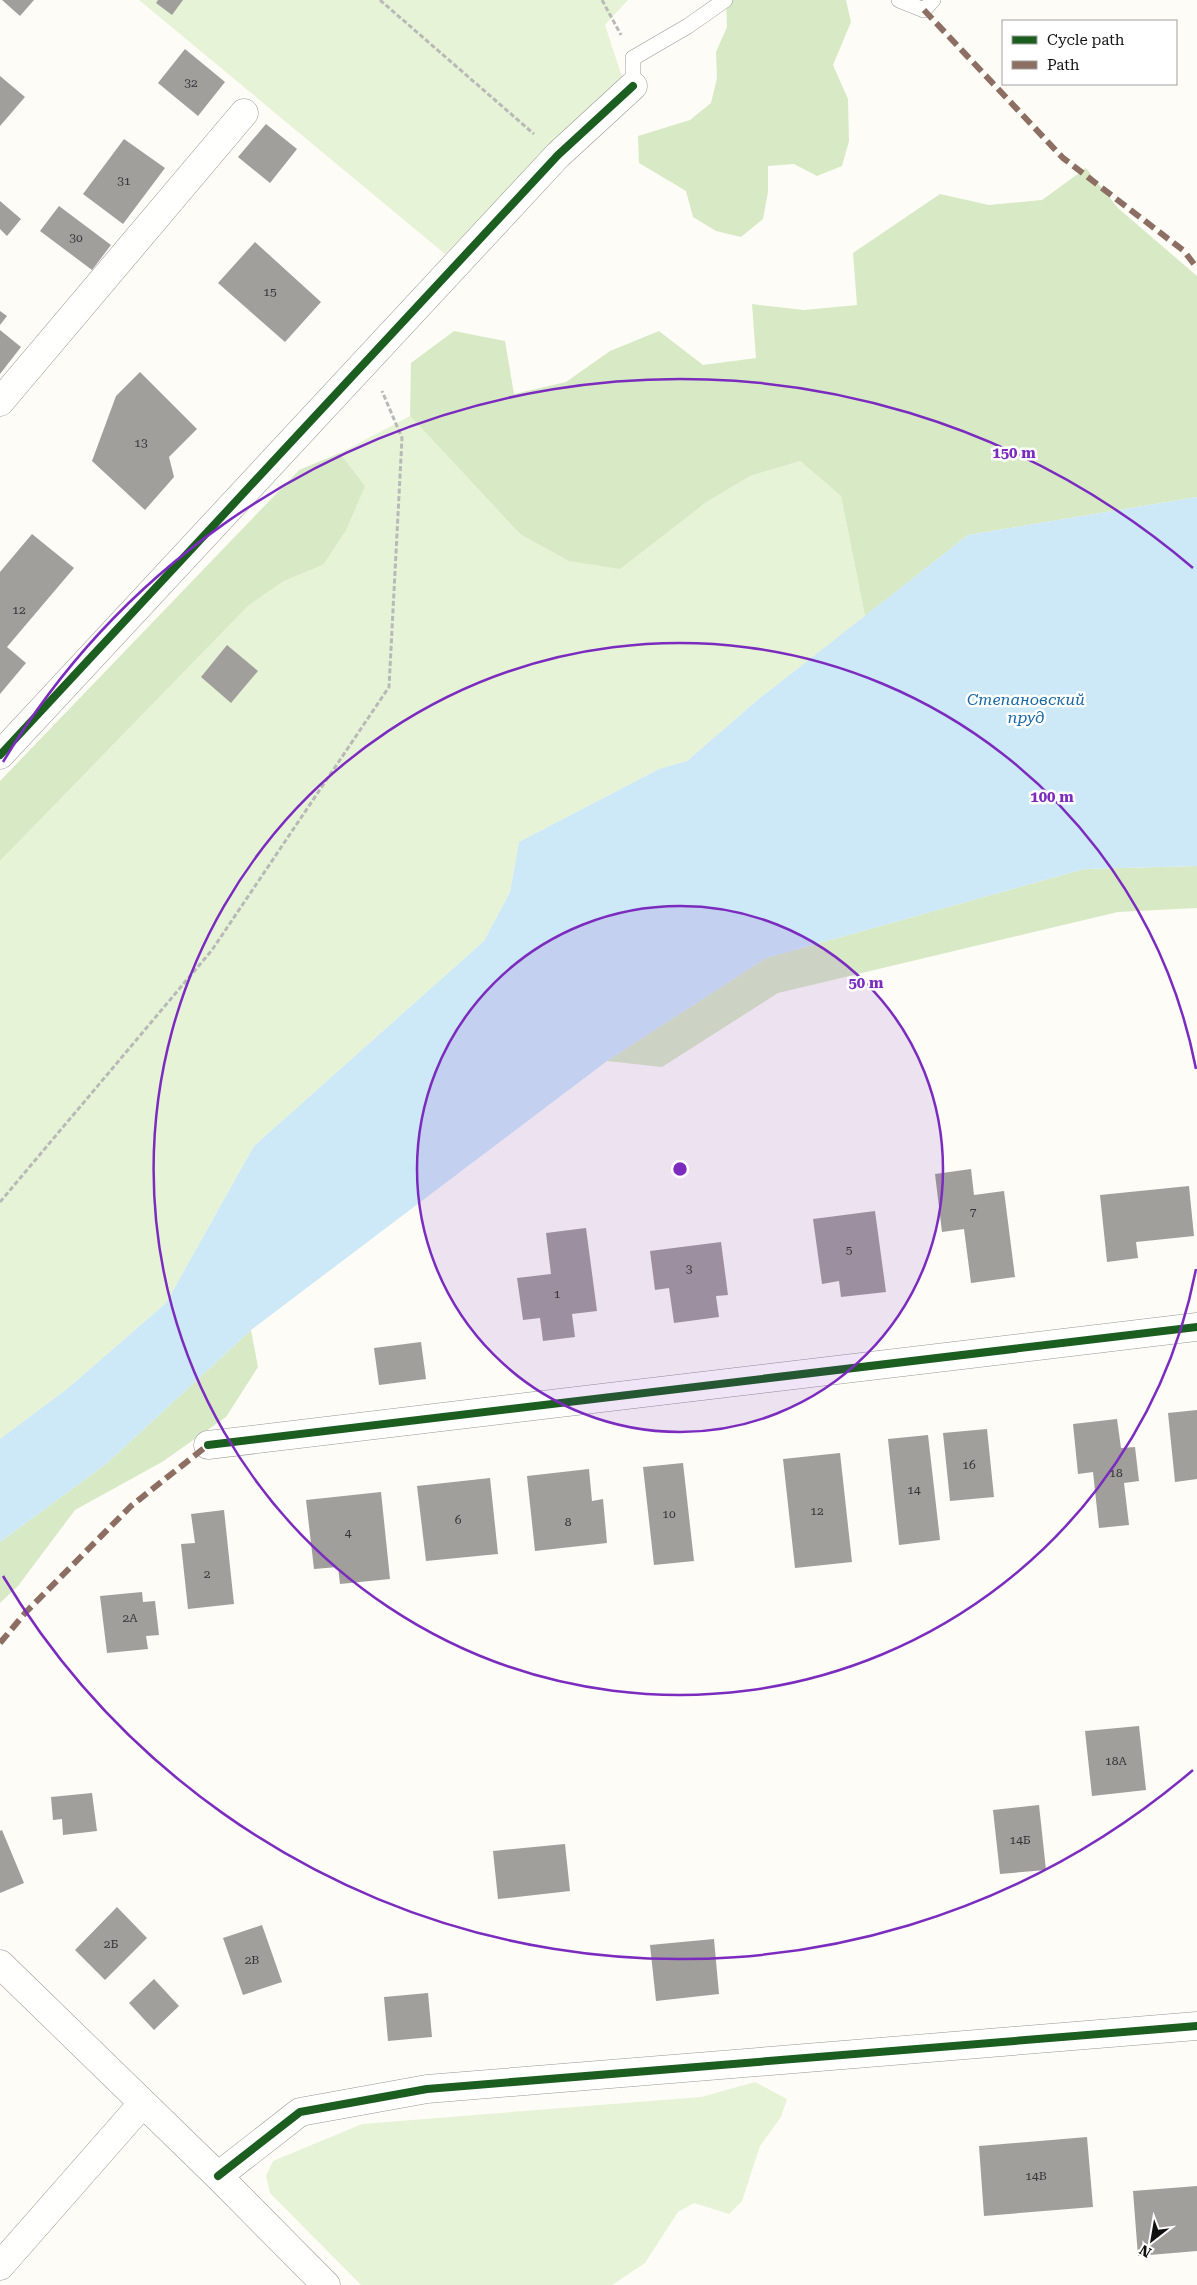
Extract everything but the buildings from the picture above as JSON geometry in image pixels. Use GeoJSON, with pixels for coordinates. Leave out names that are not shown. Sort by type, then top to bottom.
{"type":"FeatureCollection","features":[{"type":"Feature","properties":{"kind":"street"},"geometry":{"type":"LineString","coordinates":[[0,754],[558,155],[632,86]]}},
{"type":"Feature","properties":{"kind":"street"},"geometry":{"type":"LineString","coordinates":[[0,402],[244,113]]}},
{"type":"Feature","properties":{"kind":"street"},"geometry":{"type":"LineString","coordinates":[[208,1445],[1197,1327]]}},
{"type":"Feature","properties":{"kind":"street"},"geometry":{"type":"LineString","coordinates":[[0,1964],[218,2176],[326,2285]]}},
{"type":"Feature","properties":{"kind":"street"},"geometry":{"type":"LineString","coordinates":[[218,2176],[300,2112],[427,2089],[1197,2026]]}},
{"type":"Feature","properties":{"kind":"street"},"geometry":{"type":"LineString","coordinates":[[0,2266],[143,2103]]}},
{"type":"Feature","properties":{"kind":"lane"},"geometry":{"type":"LineString","coordinates":[[632,86],[633,58],[688,26],[725,0]]}},
{"type":"Feature","properties":{"kind":"lane"},"geometry":{"type":"LineString","coordinates":[[899,0],[924,10],[932,0]]}},
{"type":"Feature","properties":{"kind":"path"},"geometry":{"type":"LineString","coordinates":[[380,0],[558,155]]}},
{"type":"Feature","properties":{"kind":"path"},"geometry":{"type":"LineString","coordinates":[[602,0],[633,58]]}},
{"type":"Feature","properties":{"kind":"path"},"geometry":{"type":"LineString","coordinates":[[0,1202],[212,950],[389,687],[402,438],[369,358]]}},
{"type":"Feature","properties":{"kind":"green space"},"geometry":{"type":"Polygon","coordinates":[[[139,0],[628,0],[605,25],[623,80],[445,254],[139,0]]]}},
{"type":"Feature","properties":{"kind":"green space"},"geometry":{"type":"Polygon","coordinates":[[[726,0],[846,0],[851,22],[833,65],[848,99],[849,141],[842,166],[817,176],[794,164],[768,166],[768,192],[763,219],[741,237],[716,231],[693,217],[686,191],[639,163],[638,136],[690,120],[711,103],[717,78],[716,52],[727,27],[726,0]]]}},
{"type":"Feature","properties":{"kind":"green space"},"geometry":{"type":"Polygon","coordinates":[[[1086,168],[1118,208],[1197,276],[1197,497],[968,535],[865,616],[841,496],[800,461],[750,476],[705,503],[620,569],[569,561],[520,534],[410,416],[411,363],[454,331],[505,341],[514,394],[566,382],[610,351],[659,331],[703,365],[756,358],[752,304],[804,310],[857,305],[853,253],[940,194],[989,205],[1042,200],[1086,168]]]}},
{"type":"Feature","properties":{"kind":"green space"},"geometry":{"type":"Polygon","coordinates":[[[410,416],[520,534],[705,503],[750,476],[800,461],[841,496],[865,616],[760,698],[687,761],[659,769],[519,842],[510,892],[484,941],[254,1146],[166,1303],[67,1389],[0,1439],[0,861],[248,606],[284,581],[323,565],[365,486],[340,453],[410,416]]]}},
{"type":"Feature","properties":{"kind":"green space"},"geometry":{"type":"Polygon","coordinates":[[[340,453],[365,486],[346,530],[323,565],[284,581],[248,606],[0,861],[0,781],[299,470],[340,453]]]}},
{"type":"Feature","properties":{"kind":"green space"},"geometry":{"type":"Polygon","coordinates":[[[1197,866],[1197,908],[1118,912],[778,993],[662,1067],[607,1061],[766,958],[1084,869],[1197,866]]]}},
{"type":"Feature","properties":{"kind":"green space"},"geometry":{"type":"Polygon","coordinates":[[[251,1330],[258,1367],[226,1417],[162,1462],[75,1510],[18,1586],[0,1603],[0,1542],[106,1464],[251,1330]]]}},
{"type":"Feature","properties":{"kind":"green space"},"geometry":{"type":"Polygon","coordinates":[[[755,2082],[787,2099],[781,2117],[760,2146],[742,2201],[729,2214],[694,2203],[678,2212],[645,2263],[612,2285],[361,2285],[270,2193],[266,2176],[273,2161],[362,2124],[701,2097],[755,2082]]]}},
{"type":"Feature","properties":{"kind":"water","name":"Степановский пруд"},"geometry":{"type":"Polygon","coordinates":[[[1197,497],[1197,866],[1084,869],[766,958],[607,1061],[251,1330],[106,1464],[0,1542],[0,1439],[67,1389],[166,1303],[254,1146],[484,941],[510,892],[519,842],[659,769],[687,761],[760,698],[968,535],[1197,497]]]}},
{"type":"Feature","properties":{"kind":"marked path"},"geometry":{"type":"LineString","coordinates":[[924,10],[1063,158],[1184,251],[1197,268]]}},
{"type":"Feature","properties":{"kind":"marked path"},"geometry":{"type":"LineString","coordinates":[[0,1643],[26,1612],[131,1506],[208,1445]]}},
{"type":"Feature","properties":{"kind":"cycle path"},"geometry":{"type":"LineString","coordinates":[[0,755],[558,155],[633,86]]}},
{"type":"Feature","properties":{"kind":"cycle path"},"geometry":{"type":"LineString","coordinates":[[208,1445],[1197,1327]]}},
{"type":"Feature","properties":{"kind":"cycle path"},"geometry":{"type":"LineString","coordinates":[[218,2176],[300,2112],[427,2089],[1197,2026]]}}]}
